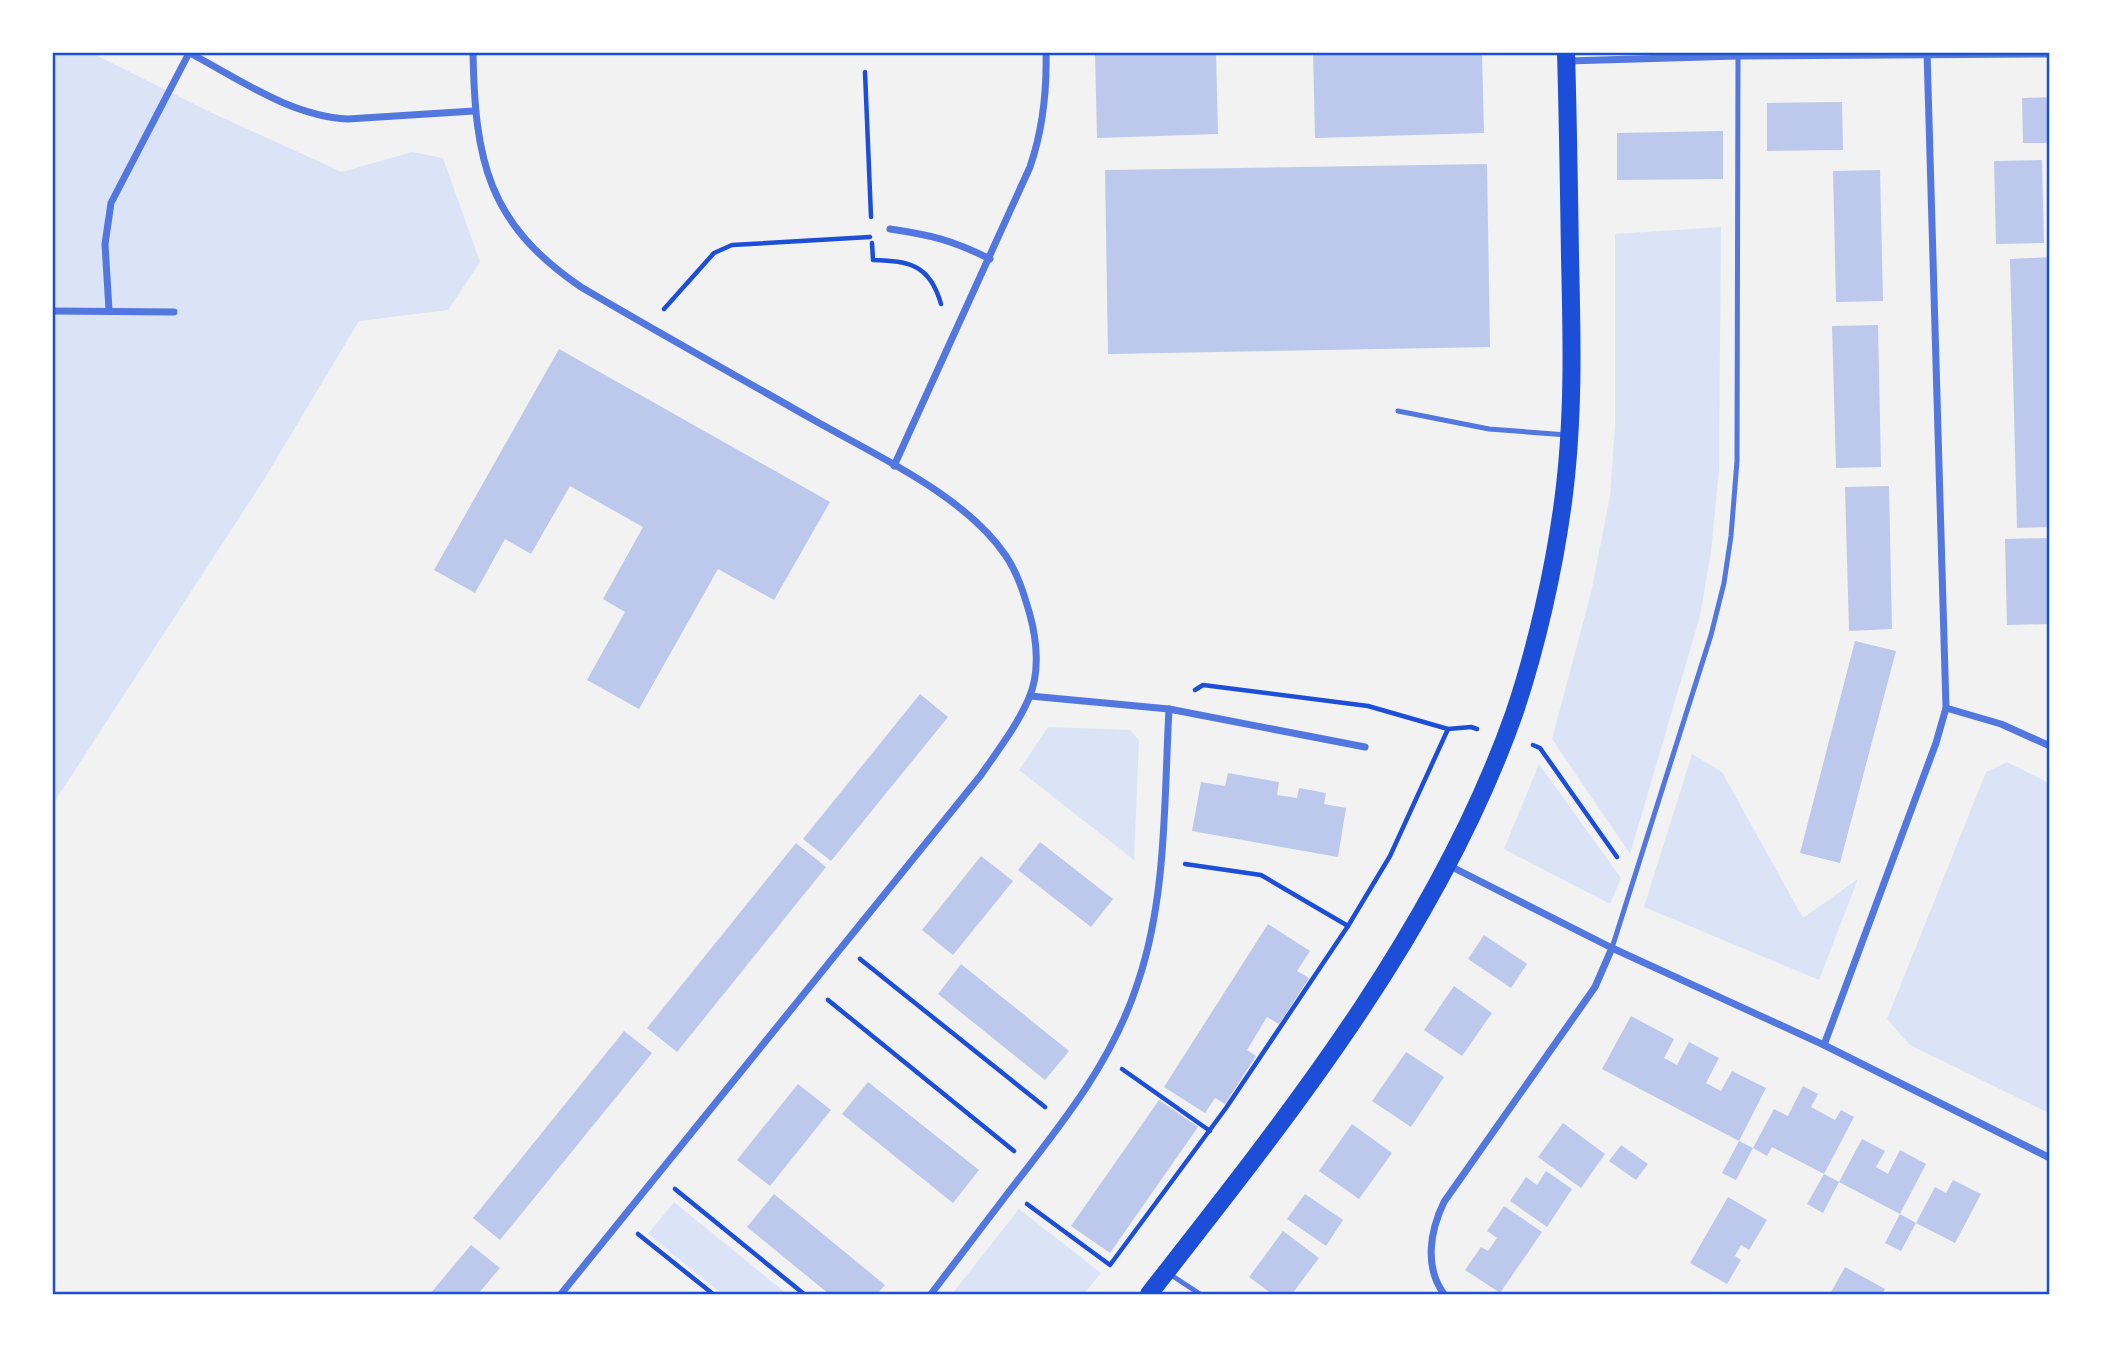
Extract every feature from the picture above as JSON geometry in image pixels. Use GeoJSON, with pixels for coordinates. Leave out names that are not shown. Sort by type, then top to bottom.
{"type":"FeatureCollection","features":[{"type":"Feature","properties":{"kind":"main road"},"geometry":{"type":"LineString","coordinates":[[1149,1294],[1248,1166],[1359,1012],[1415,923],[1447,865],[1505,737],[1532,649],[1549,578],[1563,504],[1570,435],[1573,362],[1566,57]]}},
{"type":"Feature","properties":{"kind":"street"},"geometry":{"type":"LineString","coordinates":[[473,52],[474,111],[488,177],[516,229],[552,267],[649,327],[894,466],[963,510],[985,530],[1006,556],[1023,589],[1035,633],[1036,667],[1030,696],[1008,737],[981,775],[561,1294]]}},
{"type":"Feature","properties":{"kind":"street"},"geometry":{"type":"LineString","coordinates":[[894,466],[1030,167],[1040,136],[1045,103],[1046,52]]}},
{"type":"Feature","properties":{"kind":"street"},"geometry":{"type":"LineString","coordinates":[[110,310],[105,244],[111,203],[189,53],[291,106],[328,118],[474,111]]}},
{"type":"Feature","properties":{"kind":"street"},"geometry":{"type":"LineString","coordinates":[[1824,1045],[1936,743],[1946,708],[1927,53]]}},
{"type":"Feature","properties":{"kind":"street"},"geometry":{"type":"LineString","coordinates":[[1566,57],[2049,54]]}},
{"type":"Feature","properties":{"kind":"street"},"geometry":{"type":"LineString","coordinates":[[890,229],[931,235],[963,246],[989,260]]}},
{"type":"Feature","properties":{"kind":"street"},"geometry":{"type":"LineString","coordinates":[[52,311],[174,312]]}},
{"type":"Feature","properties":{"kind":"street"},"geometry":{"type":"LineString","coordinates":[[1030,696],[1169,709],[1365,747]]}},
{"type":"Feature","properties":{"kind":"street"},"geometry":{"type":"LineString","coordinates":[[1946,708],[2001,724],[2049,747]]}},
{"type":"Feature","properties":{"kind":"street"},"geometry":{"type":"LineString","coordinates":[[931,1294],[1062,1121],[1106,1058],[1121,1028],[1139,982],[1150,936],[1161,860],[1169,709]]}},
{"type":"Feature","properties":{"kind":"street"},"geometry":{"type":"LineString","coordinates":[[1447,865],[1612,948],[1824,1045],[2049,1158]]}},
{"type":"Feature","properties":{"kind":"street"},"geometry":{"type":"LineString","coordinates":[[1444,1294],[1436,1279],[1431,1251],[1435,1221],[1444,1202],[1595,987],[1612,948]]}},
{"type":"Feature","properties":{"kind":"lane"},"geometry":{"type":"LineString","coordinates":[[1612,948],[1712,635],[1731,536],[1737,461],[1738,54]]}},
{"type":"Feature","properties":{"kind":"lane"},"geometry":{"type":"LineString","coordinates":[[1398,411],[1489,429],[1570,435]]}},
{"type":"Feature","properties":{"kind":"lane"},"geometry":{"type":"LineString","coordinates":[[1167,1272],[1200,1294]]}},
{"type":"Feature","properties":{"kind":"path"},"geometry":{"type":"LineString","coordinates":[[649,327],[714,253],[732,245],[872,237],[890,229]]}},
{"type":"Feature","properties":{"kind":"path"},"geometry":{"type":"LineString","coordinates":[[1169,709],[1203,685],[1368,706],[1448,729],[1471,727],[1540,748],[1634,881]]}},
{"type":"Feature","properties":{"kind":"path"},"geometry":{"type":"LineString","coordinates":[[1009,1191],[1110,1265],[1210,1131],[1348,926],[1390,856],[1448,729]]}},
{"type":"Feature","properties":{"kind":"path"},"geometry":{"type":"LineString","coordinates":[[1161,860],[1261,875],[1348,926]]}},
{"type":"Feature","properties":{"kind":"path"},"geometry":{"type":"LineString","coordinates":[[843,945],[1062,1121]]}},
{"type":"Feature","properties":{"kind":"path"},"geometry":{"type":"LineString","coordinates":[[811,986],[1030,1164]]}},
{"type":"Feature","properties":{"kind":"path"},"geometry":{"type":"LineString","coordinates":[[1106,1058],[1210,1131]]}},
{"type":"Feature","properties":{"kind":"path"},"geometry":{"type":"LineString","coordinates":[[658,1175],[804,1294]]}},
{"type":"Feature","properties":{"kind":"path"},"geometry":{"type":"LineString","coordinates":[[621,1221],[713,1294]]}},
{"type":"Feature","properties":{"kind":"shaded area"},"geometry":{"type":"Polygon","coordinates":[[[53,53],[92,53],[210,112],[342,172],[412,152],[443,158],[480,262],[448,310],[359,321],[265,478],[53,804],[53,53]]]}},
{"type":"Feature","properties":{"kind":"shaded area"},"geometry":{"type":"Polygon","coordinates":[[[1721,227],[1719,471],[1711,552],[1700,616],[1630,854],[1552,739],[1591,593],[1610,496],[1615,426],[1615,234],[1721,227]]]}},
{"type":"Feature","properties":{"kind":"shaded area"},"geometry":{"type":"Polygon","coordinates":[[[1048,727],[1130,730],[1139,740],[1134,860],[1019,770],[1048,727]]]}},
{"type":"Feature","properties":{"kind":"shaded area"},"geometry":{"type":"Polygon","coordinates":[[[1692,754],[1722,772],[1803,918],[1858,879],[1819,980],[1644,907],[1692,754]]]}},
{"type":"Feature","properties":{"kind":"shaded area"},"geometry":{"type":"Polygon","coordinates":[[[2007,762],[2049,783],[2049,1113],[1910,1045],[1887,1019],[1986,772],[2007,762]]]}},
{"type":"Feature","properties":{"kind":"shaded area"},"geometry":{"type":"Polygon","coordinates":[[[1539,764],[1621,878],[1610,904],[1504,849],[1539,764]]]}},
{"type":"Feature","properties":{"kind":"shaded area"},"geometry":{"type":"Polygon","coordinates":[[[674,1202],[787,1294],[722,1294],[648,1234],[674,1202]]]}},
{"type":"Feature","properties":{"kind":"shaded area"},"geometry":{"type":"Polygon","coordinates":[[[1019,1209],[1101,1273],[1084,1294],[952,1294],[1019,1209]]]}},
{"type":"Feature","properties":{"kind":"building"},"geometry":{"type":"Polygon","coordinates":[[[1095,52],[1216,52],[1218,134],[1097,138],[1095,52]]]}},
{"type":"Feature","properties":{"kind":"building"},"geometry":{"type":"Polygon","coordinates":[[[1313,52],[1482,52],[1484,133],[1315,138],[1313,52]]]}},
{"type":"Feature","properties":{"kind":"building"},"geometry":{"type":"Polygon","coordinates":[[[2050,97],[2050,143],[2023,143],[2022,98],[2050,97]]]}},
{"type":"Feature","properties":{"kind":"building"},"geometry":{"type":"Polygon","coordinates":[[[1842,102],[1843,150],[1767,151],[1767,103],[1842,102]]]}},
{"type":"Feature","properties":{"kind":"building"},"geometry":{"type":"Polygon","coordinates":[[[1723,131],[1723,179],[1617,180],[1617,133],[1723,131]]]}},
{"type":"Feature","properties":{"kind":"building"},"geometry":{"type":"Polygon","coordinates":[[[2042,160],[2044,243],[1996,244],[1994,161],[2042,160]]]}},
{"type":"Feature","properties":{"kind":"building"},"geometry":{"type":"Polygon","coordinates":[[[1487,164],[1490,347],[1108,354],[1105,170],[1487,164]]]}},
{"type":"Feature","properties":{"kind":"building"},"geometry":{"type":"Polygon","coordinates":[[[1880,170],[1883,301],[1836,302],[1833,171],[1880,170]]]}},
{"type":"Feature","properties":{"kind":"building"},"geometry":{"type":"Polygon","coordinates":[[[2050,257],[2050,527],[2017,528],[2010,259],[2050,257]]]}},
{"type":"Feature","properties":{"kind":"building"},"geometry":{"type":"Polygon","coordinates":[[[1878,325],[1881,467],[1836,468],[1832,326],[1878,325]]]}},
{"type":"Feature","properties":{"kind":"building"},"geometry":{"type":"Polygon","coordinates":[[[559,349],[830,502],[774,600],[718,569],[639,709],[587,680],[625,612],[603,599],[643,527],[570,486],[531,554],[505,539],[475,593],[434,570],[559,349]]]}},
{"type":"Feature","properties":{"kind":"building"},"geometry":{"type":"Polygon","coordinates":[[[1889,486],[1892,629],[1849,631],[1845,487],[1889,486]]]}},
{"type":"Feature","properties":{"kind":"building"},"geometry":{"type":"Polygon","coordinates":[[[2049,538],[2050,624],[2007,625],[2005,539],[2049,538]]]}},
{"type":"Feature","properties":{"kind":"building"},"geometry":{"type":"Polygon","coordinates":[[[1855,641],[1896,651],[1840,863],[1800,853],[1855,641]]]}},
{"type":"Feature","properties":{"kind":"building"},"geometry":{"type":"Polygon","coordinates":[[[920,694],[948,717],[831,861],[803,839],[920,694]]]}},
{"type":"Feature","properties":{"kind":"building"},"geometry":{"type":"Polygon","coordinates":[[[1228,773],[1279,782],[1277,795],[1297,798],[1299,788],[1326,793],[1324,804],[1346,808],[1338,857],[1192,831],[1201,782],[1225,786],[1228,773]]]}},
{"type":"Feature","properties":{"kind":"building"},"geometry":{"type":"Polygon","coordinates":[[[1040,842],[1113,899],[1091,927],[1018,870],[1040,842]]]}},
{"type":"Feature","properties":{"kind":"building"},"geometry":{"type":"Polygon","coordinates":[[[796,843],[826,867],[677,1052],[647,1028],[796,843]]]}},
{"type":"Feature","properties":{"kind":"building"},"geometry":{"type":"Polygon","coordinates":[[[981,856],[1013,881],[953,955],[922,930],[981,856]]]}},
{"type":"Feature","properties":{"kind":"building"},"geometry":{"type":"Polygon","coordinates":[[[1268,924],[1310,951],[1297,971],[1309,978],[1279,1024],[1267,1017],[1247,1050],[1256,1056],[1225,1104],[1215,1098],[1205,1113],[1164,1087],[1268,924]]]}},
{"type":"Feature","properties":{"kind":"building"},"geometry":{"type":"Polygon","coordinates":[[[1484,935],[1527,964],[1511,988],[1468,959],[1484,935]]]}},
{"type":"Feature","properties":{"kind":"building"},"geometry":{"type":"Polygon","coordinates":[[[961,964],[1069,1051],[1045,1080],[938,994],[961,964]]]}},
{"type":"Feature","properties":{"kind":"building"},"geometry":{"type":"Polygon","coordinates":[[[1454,986],[1492,1013],[1462,1056],[1424,1030],[1454,986]]]}},
{"type":"Feature","properties":{"kind":"building"},"geometry":{"type":"Polygon","coordinates":[[[1631,1016],[1674,1039],[1664,1058],[1677,1065],[1689,1042],[1719,1058],[1706,1083],[1721,1091],[1732,1071],[1766,1088],[1739,1141],[1602,1069],[1631,1016]]]}},
{"type":"Feature","properties":{"kind":"building"},"geometry":{"type":"Polygon","coordinates":[[[624,1031],[652,1053],[500,1240],[473,1218],[624,1031]]]}},
{"type":"Feature","properties":{"kind":"building"},"geometry":{"type":"Polygon","coordinates":[[[1406,1052],[1444,1077],[1411,1127],[1372,1101],[1406,1052]]]}},
{"type":"Feature","properties":{"kind":"building"},"geometry":{"type":"Polygon","coordinates":[[[868,1082],[979,1170],[953,1203],[842,1114],[868,1082]]]}},
{"type":"Feature","properties":{"kind":"building"},"geometry":{"type":"Polygon","coordinates":[[[798,1084],[831,1110],[770,1186],[737,1160],[798,1084]]]}},
{"type":"Feature","properties":{"kind":"building"},"geometry":{"type":"Polygon","coordinates":[[[1803,1086],[1818,1094],[1811,1107],[1835,1120],[1841,1110],[1854,1117],[1824,1174],[1772,1147],[1767,1156],[1753,1148],[1774,1109],[1788,1116],[1803,1086]]]}},
{"type":"Feature","properties":{"kind":"building"},"geometry":{"type":"Polygon","coordinates":[[[1159,1100],[1198,1127],[1110,1253],[1071,1226],[1159,1100]]]}},
{"type":"Feature","properties":{"kind":"building"},"geometry":{"type":"Polygon","coordinates":[[[1563,1123],[1605,1154],[1581,1188],[1538,1157],[1563,1123]]]}},
{"type":"Feature","properties":{"kind":"building"},"geometry":{"type":"Polygon","coordinates":[[[1352,1124],[1392,1153],[1359,1199],[1319,1171],[1352,1124]]]}},
{"type":"Feature","properties":{"kind":"building"},"geometry":{"type":"Polygon","coordinates":[[[1862,1139],[1885,1151],[1876,1167],[1888,1174],[1900,1150],[1926,1164],[1900,1214],[1839,1182],[1862,1139]]]}},
{"type":"Feature","properties":{"kind":"building"},"geometry":{"type":"Polygon","coordinates":[[[1739,1141],[1753,1148],[1736,1180],[1722,1173],[1739,1141]]]}},
{"type":"Feature","properties":{"kind":"building"},"geometry":{"type":"Polygon","coordinates":[[[1621,1145],[1648,1164],[1636,1180],[1609,1161],[1621,1145]]]}},
{"type":"Feature","properties":{"kind":"building"},"geometry":{"type":"Polygon","coordinates":[[[1546,1171],[1572,1189],[1547,1227],[1510,1201],[1526,1177],[1537,1185],[1546,1171]]]}},
{"type":"Feature","properties":{"kind":"building"},"geometry":{"type":"Polygon","coordinates":[[[1824,1174],[1839,1182],[1823,1213],[1807,1204],[1824,1174]]]}},
{"type":"Feature","properties":{"kind":"building"},"geometry":{"type":"Polygon","coordinates":[[[1953,1180],[1981,1194],[1955,1243],[1916,1223],[1935,1187],[1946,1193],[1953,1180]]]}},
{"type":"Feature","properties":{"kind":"building"},"geometry":{"type":"Polygon","coordinates":[[[774,1194],[885,1285],[877,1294],[829,1294],[747,1227],[774,1194]]]}},
{"type":"Feature","properties":{"kind":"building"},"geometry":{"type":"Polygon","coordinates":[[[1305,1194],[1343,1220],[1326,1246],[1287,1219],[1305,1194]]]}},
{"type":"Feature","properties":{"kind":"building"},"geometry":{"type":"Polygon","coordinates":[[[1728,1197],[1767,1220],[1749,1250],[1741,1245],[1735,1256],[1741,1260],[1727,1284],[1690,1263],[1728,1197]]]}},
{"type":"Feature","properties":{"kind":"building"},"geometry":{"type":"Polygon","coordinates":[[[1504,1206],[1542,1232],[1500,1293],[1465,1270],[1481,1247],[1488,1251],[1497,1238],[1487,1231],[1504,1206]]]}},
{"type":"Feature","properties":{"kind":"building"},"geometry":{"type":"Polygon","coordinates":[[[1900,1214],[1916,1223],[1901,1251],[1885,1243],[1900,1214]]]}},
{"type":"Feature","properties":{"kind":"building"},"geometry":{"type":"Polygon","coordinates":[[[1283,1231],[1319,1258],[1292,1294],[1272,1294],[1249,1277],[1283,1231]]]}},
{"type":"Feature","properties":{"kind":"building"},"geometry":{"type":"Polygon","coordinates":[[[471,1245],[500,1268],[478,1294],[430,1294],[471,1245]]]}},
{"type":"Feature","properties":{"kind":"building"},"geometry":{"type":"Polygon","coordinates":[[[1845,1267],[1885,1289],[1882,1294],[1830,1294],[1845,1267]]]}}]}
